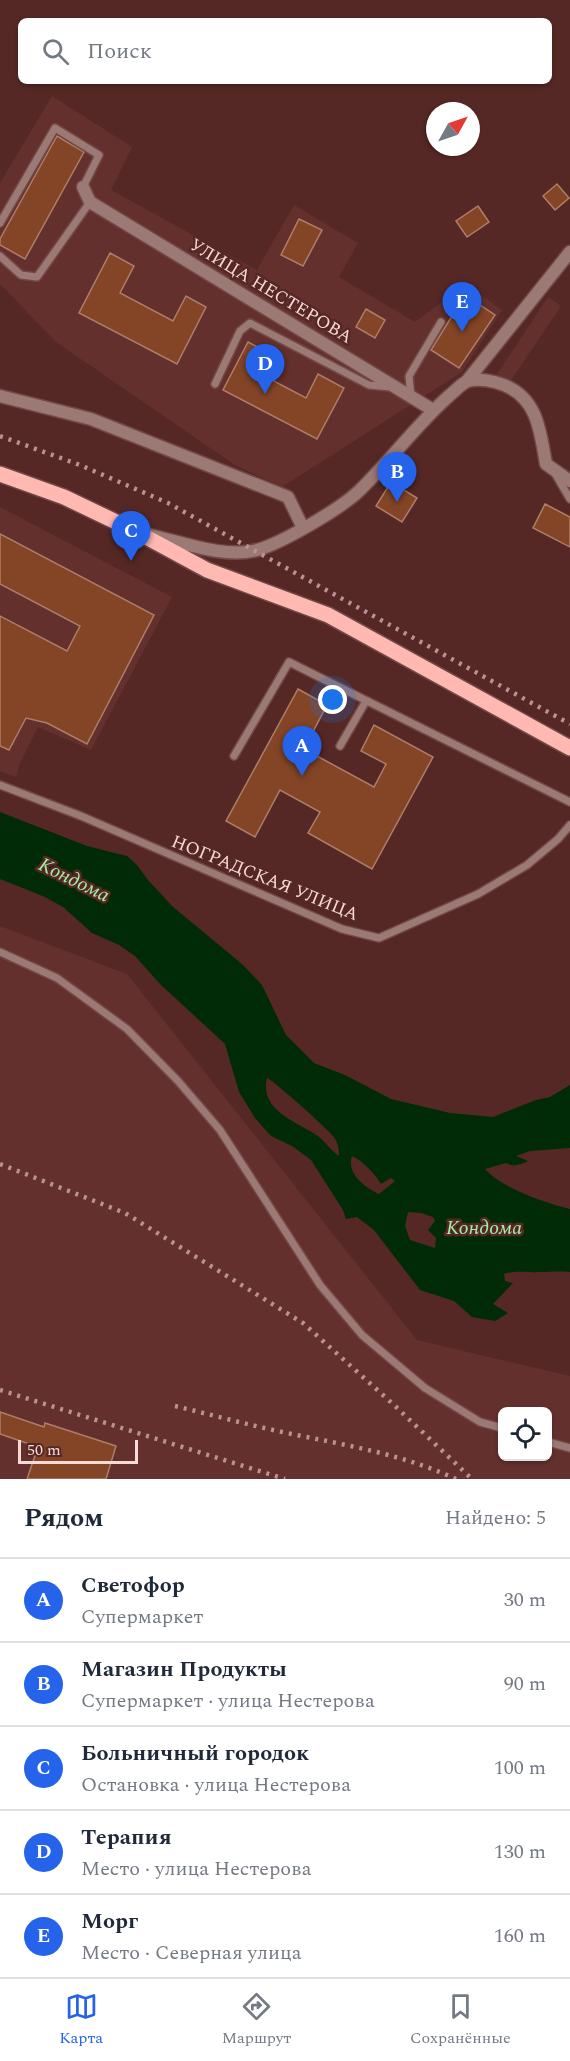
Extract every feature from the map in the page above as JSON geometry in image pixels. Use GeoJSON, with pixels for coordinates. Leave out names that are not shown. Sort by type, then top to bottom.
{"type":"FeatureCollection","features":[{"type":"Feature","properties":{"kind":"main road"},"geometry":{"type":"LineString","coordinates":[[0,474],[64,498],[135,531],[207,570],[328,615],[570,748]]}},
{"type":"Feature","properties":{"kind":"street"},"geometry":{"type":"LineString","coordinates":[[83,187],[90,202]]}},
{"type":"Feature","properties":{"kind":"street","name":"УЛИЦА НЕСТЕРОВА"},"geometry":{"type":"LineString","coordinates":[[90,202],[433,410]]}},
{"type":"Feature","properties":{"kind":"street"},"geometry":{"type":"LineString","coordinates":[[135,531],[229,553],[256,551],[331,512],[358,491],[433,410],[467,381],[570,252]]}},
{"type":"Feature","properties":{"kind":"street"},"geometry":{"type":"LineString","coordinates":[[467,381],[494,381],[516,390],[530,404],[540,427],[546,464],[570,481]]}},
{"type":"Feature","properties":{"kind":"street"},"geometry":{"type":"LineString","coordinates":[[0,396],[92,419],[213,468],[265,486],[288,497],[303,528]]}},
{"type":"Feature","properties":{"kind":"lane"},"geometry":{"type":"LineString","coordinates":[[0,222],[55,128],[99,155],[83,187]]}},
{"type":"Feature","properties":{"kind":"lane"},"geometry":{"type":"LineString","coordinates":[[0,256],[21,275],[37,277],[90,202]]}},
{"type":"Feature","properties":{"kind":"lane"},"geometry":{"type":"LineString","coordinates":[[411,397],[409,376],[441,322]]}},
{"type":"Feature","properties":{"kind":"lane"},"geometry":{"type":"LineString","coordinates":[[215,384],[240,331],[250,323],[369,385],[395,387]]}},
{"type":"Feature","properties":{"kind":"lane"},"geometry":{"type":"LineString","coordinates":[[553,470],[570,499]]}},
{"type":"Feature","properties":{"kind":"lane"},"geometry":{"type":"LineString","coordinates":[[234,756],[289,662],[570,802]]}},
{"type":"Feature","properties":{"kind":"lane"},"geometry":{"type":"LineString","coordinates":[[340,746],[366,701]]}},
{"type":"Feature","properties":{"kind":"lane","name":"НОГРАДСКАЯ УЛИЦА"},"geometry":{"type":"LineString","coordinates":[[0,785],[81,816],[342,929],[379,938],[478,894],[527,865],[558,840],[570,825]]}},
{"type":"Feature","properties":{"kind":"lane"},"geometry":{"type":"LineString","coordinates":[[0,952],[57,978],[127,1029],[178,1081],[220,1130],[320,1285],[362,1335],[425,1389],[480,1422],[498,1427]]}},
{"type":"Feature","properties":{"kind":"lane"},"geometry":{"type":"LineString","coordinates":[[552,1443],[570,1448]]}},
{"type":"Feature","properties":{"kind":"shaded area"},"geometry":{"type":"Polygon","coordinates":[[[52,96],[132,147],[111,190],[257,270],[294,205],[358,243],[339,277],[415,322],[466,284],[502,310],[462,372],[282,487],[235,465],[56,342],[0,284],[0,183],[52,96]]]}},
{"type":"Feature","properties":{"kind":"shaded area"},"geometry":{"type":"Polygon","coordinates":[[[548,297],[561,306],[510,382],[497,374],[548,297]]]}},
{"type":"Feature","properties":{"kind":"shaded area"},"geometry":{"type":"Polygon","coordinates":[[[0,507],[172,597],[91,750],[38,727],[19,765],[16,777],[0,771],[0,507]]]}},
{"type":"Feature","properties":{"kind":"shaded area"},"geometry":{"type":"Polygon","coordinates":[[[0,926],[127,974],[417,1340],[570,1376],[570,1479],[0,1479],[0,926]]]}},
{"type":"Feature","properties":{"kind":"water","name":"Кондома"},"geometry":{"type":"Polygon","coordinates":[[[0,812],[87,846],[127,856],[172,906],[242,964],[262,985],[286,1035],[314,1063],[345,1075],[391,1099],[450,1113],[493,1117],[536,1100],[550,1097],[570,1085],[570,1148],[530,1151],[516,1156],[528,1161],[522,1164],[506,1163],[485,1169],[513,1188],[537,1199],[570,1209],[570,1272],[504,1274],[505,1281],[513,1283],[493,1304],[508,1313],[495,1321],[472,1317],[454,1301],[420,1290],[374,1230],[357,1217],[346,1219],[343,1210],[311,1160],[292,1146],[271,1136],[255,1118],[239,1092],[225,1044],[160,984],[135,956],[119,945],[92,933],[63,907],[45,897],[0,879],[0,812]],[[267,1078],[266,1089],[274,1107],[318,1136],[339,1156],[336,1142],[330,1132],[267,1078]],[[352,1156],[351,1162],[358,1179],[379,1194],[395,1181],[391,1178],[381,1184],[360,1161],[352,1156]],[[408,1212],[405,1226],[410,1240],[435,1248],[436,1238],[428,1230],[435,1221],[433,1217],[408,1212]]]}},
{"type":"Feature","properties":{"kind":"building"},"geometry":{"type":"Polygon","coordinates":[[[57,136],[84,152],[25,259],[0,245],[0,239],[57,136]]]}},
{"type":"Feature","properties":{"kind":"building"},"geometry":{"type":"Polygon","coordinates":[[[557,184],[569,198],[555,210],[543,196],[557,184]]]}},
{"type":"Feature","properties":{"kind":"building"},"geometry":{"type":"Polygon","coordinates":[[[478,206],[489,222],[467,237],[456,221],[478,206]]]}},
{"type":"Feature","properties":{"kind":"building"},"geometry":{"type":"Polygon","coordinates":[[[299,219],[322,230],[303,266],[281,255],[299,219]]]}},
{"type":"Feature","properties":{"kind":"building"},"geometry":{"type":"Polygon","coordinates":[[[110,253],[134,266],[120,293],[173,321],[186,296],[206,307],[177,364],[79,313],[110,253]]]}},
{"type":"Feature","properties":{"kind":"building"},"geometry":{"type":"Polygon","coordinates":[[[465,295],[495,315],[459,368],[431,350],[465,295]]]}},
{"type":"Feature","properties":{"kind":"building"},"geometry":{"type":"Polygon","coordinates":[[[366,309],[385,320],[375,338],[356,327],[366,309]]]}},
{"type":"Feature","properties":{"kind":"building"},"geometry":{"type":"Polygon","coordinates":[[[248,342],[278,358],[268,378],[306,398],[318,374],[344,388],[317,439],[223,390],[248,342]]]}},
{"type":"Feature","properties":{"kind":"building"},"geometry":{"type":"Polygon","coordinates":[[[391,482],[417,498],[402,522],[376,506],[391,482]]]}},
{"type":"Feature","properties":{"kind":"building"},"geometry":{"type":"Polygon","coordinates":[[[545,504],[570,517],[570,547],[533,528],[545,504]]]}},
{"type":"Feature","properties":{"kind":"building"},"geometry":{"type":"Polygon","coordinates":[[[0,534],[154,615],[87,744],[47,723],[26,718],[9,750],[0,746],[0,616],[67,651],[80,626],[0,584],[0,534]]]}},
{"type":"Feature","properties":{"kind":"building"},"geometry":{"type":"Polygon","coordinates":[[[298,689],[327,705],[304,749],[374,787],[386,764],[361,751],[374,725],[433,757],[372,869],[308,833],[320,812],[280,790],[255,837],[226,821],[298,689]]]}},
{"type":"Feature","properties":{"kind":"building"},"geometry":{"type":"Polygon","coordinates":[[[0,1412],[44,1427],[45,1423],[116,1446],[106,1479],[27,1479],[38,1447],[0,1434],[0,1412]]]}},
{"type":"Feature","properties":{"kind":"railway"},"geometry":{"type":"LineString","coordinates":[[0,436],[80,465],[168,503],[570,724]]}},
{"type":"Feature","properties":{"kind":"railway"},"geometry":{"type":"LineString","coordinates":[[0,1164],[125,1213],[303,1323],[472,1479]]}},
{"type":"Feature","properties":{"kind":"railway"},"geometry":{"type":"LineString","coordinates":[[0,1390],[285,1479]]}},
{"type":"Feature","properties":{"kind":"railway"},"geometry":{"type":"LineString","coordinates":[[175,1406],[373,1451],[436,1470],[456,1479]]}},
{"type":"Feature","properties":{"kind":"place","name":"Морг"},"geometry":{"type":"Point","coordinates":[462,332]}},
{"type":"Feature","properties":{"kind":"place","name":"Терапия"},"geometry":{"type":"Point","coordinates":[265,394]}},
{"type":"Feature","properties":{"kind":"place","name":"Магазин Продукты"},"geometry":{"type":"Point","coordinates":[397,502]}},
{"type":"Feature","properties":{"kind":"place","name":"Больничный городок"},"geometry":{"type":"Point","coordinates":[131,561]}},
{"type":"Feature","properties":{"kind":"place","name":"Светофор"},"geometry":{"type":"Point","coordinates":[302,776]}}]}
